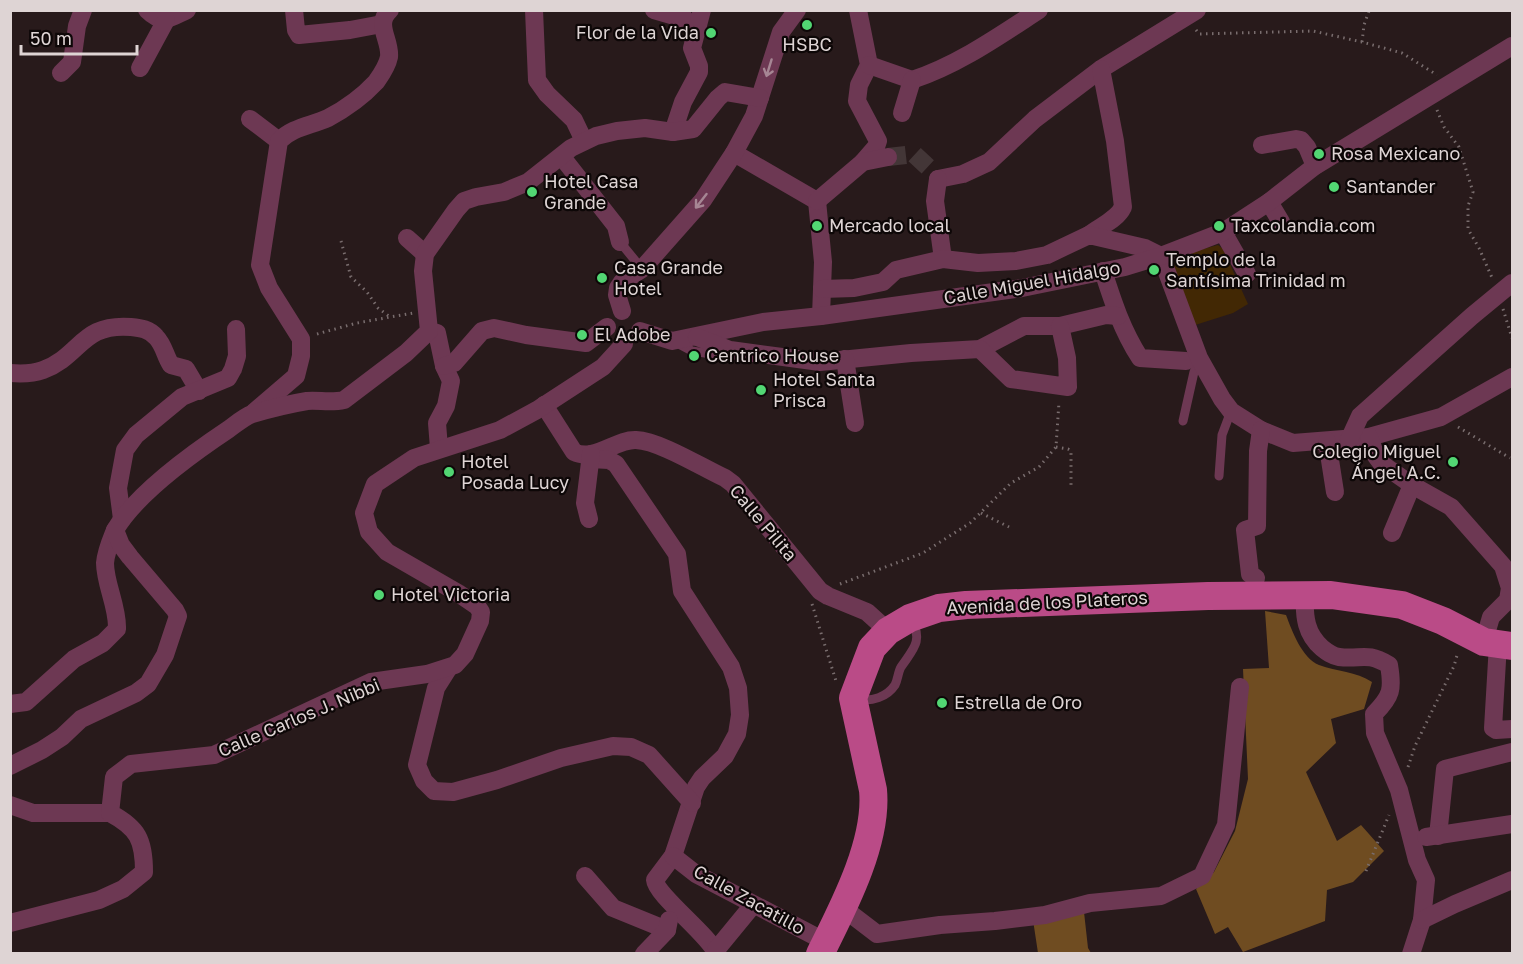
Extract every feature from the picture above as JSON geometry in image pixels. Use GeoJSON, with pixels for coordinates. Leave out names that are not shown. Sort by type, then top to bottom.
{"type":"FeatureCollection","features":[{"type":"Feature","properties":{"kind":"main road","name":"Avenida de los Plateros"},"geometry":{"type":"LineString","coordinates":[[899,624],[939,608],[966,605],[1208,596],[1331,595],[1402,605],[1490,639]]}},
{"type":"Feature","properties":{"kind":"main road"},"geometry":{"type":"LineString","coordinates":[[823,948],[843,908],[862,859],[873,819],[874,805],[853,698],[872,648],[899,624]]}},
{"type":"Feature","properties":{"kind":"street"},"geometry":{"type":"LineString","coordinates":[[61,73],[72,62],[77,26],[83,10]]}},
{"type":"Feature","properties":{"kind":"street"},"geometry":{"type":"LineString","coordinates":[[147,10],[156,19],[165,20],[188,10]]}},
{"type":"Feature","properties":{"kind":"street"},"geometry":{"type":"LineString","coordinates":[[10,704],[26,702],[75,659],[104,643],[117,629],[117,619],[105,564],[111,540],[119,525],[156,484],[208,443],[250,415],[296,376],[301,356],[301,339],[269,288],[261,265],[279,141],[297,128],[327,118],[354,101],[375,83],[385,69],[388,46],[386,17],[350,30],[299,34],[296,30],[294,10]]}},
{"type":"Feature","properties":{"kind":"street"},"geometry":{"type":"LineString","coordinates":[[534,10],[537,80],[547,94],[574,120],[584,141]]}},
{"type":"Feature","properties":{"kind":"street"},"geometry":{"type":"LineString","coordinates":[[654,10],[689,20]]}},
{"type":"Feature","properties":{"kind":"street"},"geometry":{"type":"LineString","coordinates":[[689,20],[702,10]]}},
{"type":"Feature","properties":{"kind":"street"},"geometry":{"type":"LineString","coordinates":[[817,201],[863,162],[876,147],[878,141],[857,101],[859,85],[869,65],[858,10]]}},
{"type":"Feature","properties":{"kind":"street"},"geometry":{"type":"LineString","coordinates":[[869,65],[912,80],[994,40],[1039,10]]}},
{"type":"Feature","properties":{"kind":"street"},"geometry":{"type":"LineString","coordinates":[[622,311],[617,295],[622,282],[642,269],[703,200],[734,153],[754,116],[781,32],[790,12]]}},
{"type":"Feature","properties":{"kind":"street"},"geometry":{"type":"LineString","coordinates":[[943,259],[933,173],[963,174],[989,162],[1035,119],[1101,69],[1190,14]]}},
{"type":"Feature","properties":{"kind":"street"},"geometry":{"type":"LineString","coordinates":[[140,68],[165,20]]}},
{"type":"Feature","properties":{"kind":"street"},"geometry":{"type":"LineString","coordinates":[[673,132],[699,66],[692,50],[689,20]]}},
{"type":"Feature","properties":{"kind":"street","name":"Calle Miguel Hidalgo"},"geometry":{"type":"LineString","coordinates":[[640,331],[672,341],[763,322],[1022,288],[1125,267],[1161,256],[1223,232],[1315,166],[1512,46]]}},
{"type":"Feature","properties":{"kind":"street"},"geometry":{"type":"LineString","coordinates":[[822,289],[854,288],[883,282],[896,270],[943,259],[978,263],[1016,261],[1047,255],[1089,235],[1110,221],[1123,207],[1115,141],[1101,69]]}},
{"type":"Feature","properties":{"kind":"street"},"geometry":{"type":"LineString","coordinates":[[902,113],[912,80]]}},
{"type":"Feature","properties":{"kind":"street"},"geometry":{"type":"LineString","coordinates":[[693,83],[720,95]]}},
{"type":"Feature","properties":{"kind":"street"},"geometry":{"type":"LineString","coordinates":[[429,331],[423,271],[425,254],[465,201],[504,192],[528,182],[571,148],[584,141],[617,131],[645,128],[673,132],[693,129],[720,95],[725,92],[760,98]]}},
{"type":"Feature","properties":{"kind":"street"},"geometry":{"type":"LineString","coordinates":[[250,119],[279,141]]}},
{"type":"Feature","properties":{"kind":"street"},"geometry":{"type":"LineString","coordinates":[[1262,145],[1301,140],[1307,147],[1315,166]]}},
{"type":"Feature","properties":{"kind":"street"},"geometry":{"type":"LineString","coordinates":[[734,153],[817,201]]}},
{"type":"Feature","properties":{"kind":"street"},"geometry":{"type":"LineString","coordinates":[[562,157],[616,226],[620,242]]}},
{"type":"Feature","properties":{"kind":"street"},"geometry":{"type":"LineString","coordinates":[[863,162],[888,157]]}},
{"type":"Feature","properties":{"kind":"street"},"geometry":{"type":"LineString","coordinates":[[817,201],[823,262],[821,316]]}},
{"type":"Feature","properties":{"kind":"street"},"geometry":{"type":"LineString","coordinates":[[1269,201],[1281,222]]}},
{"type":"Feature","properties":{"kind":"street"},"geometry":{"type":"LineString","coordinates":[[1223,232],[1247,274]]}},
{"type":"Feature","properties":{"kind":"street"},"geometry":{"type":"LineString","coordinates":[[1089,235],[1145,248],[1161,256],[1193,359],[1231,411],[1261,430],[1293,443],[1369,437],[1441,417],[1512,378]]}},
{"type":"Feature","properties":{"kind":"street"},"geometry":{"type":"LineString","coordinates":[[407,238],[425,254]]}},
{"type":"Feature","properties":{"kind":"street"},"geometry":{"type":"LineString","coordinates":[[1016,261],[1022,288]]}},
{"type":"Feature","properties":{"kind":"street"},"geometry":{"type":"LineString","coordinates":[[1103,271],[1127,338],[1140,358],[1193,359]]}},
{"type":"Feature","properties":{"kind":"street"},"geometry":{"type":"LineString","coordinates":[[1350,440],[1360,416],[1505,288]]}},
{"type":"Feature","properties":{"kind":"street"},"geometry":{"type":"LineString","coordinates":[[444,366],[454,363],[482,331],[494,328],[586,343],[607,327],[611,316],[622,311],[630,312],[640,323],[640,331],[632,342],[624,344],[612,340],[607,327]]}},
{"type":"Feature","properties":{"kind":"street"},"geometry":{"type":"LineString","coordinates":[[698,337],[730,350],[820,362],[980,349],[1024,326],[1060,326],[1106,315],[1118,316]]}},
{"type":"Feature","properties":{"kind":"street"},"geometry":{"type":"LineString","coordinates":[[980,349],[1011,380],[1068,387],[1067,358],[1060,326]]}},
{"type":"Feature","properties":{"kind":"street"},"geometry":{"type":"LineString","coordinates":[[10,374],[44,370],[64,357],[92,333],[112,327],[127,327],[146,329],[155,335],[163,345],[171,365],[186,369],[199,391]]}},
{"type":"Feature","properties":{"kind":"street"},"geometry":{"type":"LineString","coordinates":[[10,766],[62,737],[81,719],[136,693],[148,684],[165,655],[178,616],[121,545],[118,488],[125,450],[136,435],[182,397],[228,378],[237,356],[237,329]]}},
{"type":"Feature","properties":{"kind":"street"},"geometry":{"type":"LineString","coordinates":[[250,415],[306,402],[344,400],[406,353],[429,331]]}},
{"type":"Feature","properties":{"kind":"street"},"geometry":{"type":"LineString","coordinates":[[429,331],[437,333],[444,366],[451,381],[446,406],[437,423],[439,448]]}},
{"type":"Feature","properties":{"kind":"street","name":"Calle Carlos J. Nibbi"},"geometry":{"type":"LineString","coordinates":[[110,813],[114,777],[131,764],[214,755],[371,682],[431,681],[455,665],[465,654],[480,621],[481,612],[467,599],[387,552],[369,532],[364,513],[375,484],[414,458],[500,430],[523,418],[603,368],[624,344]]}},
{"type":"Feature","properties":{"kind":"street"},"geometry":{"type":"LineString","coordinates":[[845,359],[855,423]]}},
{"type":"Feature","properties":{"kind":"street"},"geometry":{"type":"LineString","coordinates":[[544,405],[574,452],[590,456],[585,503],[589,519]]}},
{"type":"Feature","properties":{"kind":"street"},"geometry":{"type":"LineString","coordinates":[[1256,578],[1250,574],[1245,530],[1257,526],[1258,451],[1261,430]]}},
{"type":"Feature","properties":{"kind":"street"},"geometry":{"type":"LineString","coordinates":[[1369,437],[1376,456],[1382,464],[1412,485],[1451,507],[1503,566],[1510,588],[1508,600],[1491,617],[1493,728],[1496,730],[1512,729]]}},
{"type":"Feature","properties":{"kind":"street","name":"Calle Pilita"},"geometry":{"type":"LineString","coordinates":[[590,456],[619,443],[636,440],[660,447],[726,478],[820,591],[828,597],[899,624]]}},
{"type":"Feature","properties":{"kind":"street"},"geometry":{"type":"LineString","coordinates":[[1327,441],[1335,492]]}},
{"type":"Feature","properties":{"kind":"street","name":"Calle Zacatillo"},"geometry":{"type":"LineString","coordinates":[[590,456],[616,464],[677,554],[682,591],[731,667],[738,688],[740,715],[737,734],[725,756],[696,787],[673,856],[655,880],[658,889],[716,952]]}},
{"type":"Feature","properties":{"kind":"street"},"geometry":{"type":"LineString","coordinates":[[1392,533],[1412,485]]}},
{"type":"Feature","properties":{"kind":"street"},"geometry":{"type":"LineString","coordinates":[[1305,597],[1304,617],[1313,639],[1329,653],[1338,657],[1374,656],[1389,665],[1392,684],[1389,694],[1374,714],[1376,734],[1399,790],[1417,860],[1426,880],[1422,920],[1411,954]]}},
{"type":"Feature","properties":{"kind":"street"},"geometry":{"type":"LineString","coordinates":[[431,681],[417,765],[424,781],[434,791],[453,792],[561,758],[613,746],[631,747],[649,755],[692,803]]}},
{"type":"Feature","properties":{"kind":"street"},"geometry":{"type":"LineString","coordinates":[[843,908],[877,934],[940,925],[1045,915],[1090,903],[1161,896],[1202,876],[1226,825],[1240,687]]}},
{"type":"Feature","properties":{"kind":"street"},"geometry":{"type":"LineString","coordinates":[[1438,836],[1445,769],[1512,752]]}},
{"type":"Feature","properties":{"kind":"street"},"geometry":{"type":"LineString","coordinates":[[10,805],[33,813],[110,813],[128,823],[144,848],[144,872],[123,889],[99,900],[10,923]]}},
{"type":"Feature","properties":{"kind":"street"},"geometry":{"type":"LineString","coordinates":[[1412,838],[1512,824]]}},
{"type":"Feature","properties":{"kind":"street","name":"Calle Zacatillo"},"geometry":{"type":"LineString","coordinates":[[673,856],[696,874],[753,904],[823,948]]}},
{"type":"Feature","properties":{"kind":"street"},"geometry":{"type":"LineString","coordinates":[[585,876],[613,908],[667,930]]}},
{"type":"Feature","properties":{"kind":"street"},"geometry":{"type":"LineString","coordinates":[[1422,920],[1512,880]]}},
{"type":"Feature","properties":{"kind":"street"},"geometry":{"type":"LineString","coordinates":[[644,954],[667,930],[674,904]]}},
{"type":"Feature","properties":{"kind":"street"},"geometry":{"type":"LineString","coordinates":[[716,952],[753,904]]}},
{"type":"Feature","properties":{"kind":"lane"},"geometry":{"type":"LineString","coordinates":[[620,242],[642,269]]}},
{"type":"Feature","properties":{"kind":"lane"},"geometry":{"type":"LineString","coordinates":[[672,341],[692,351],[724,356]]}},
{"type":"Feature","properties":{"kind":"lane"},"geometry":{"type":"LineString","coordinates":[[1183,421],[1194,372],[1193,359]]}},
{"type":"Feature","properties":{"kind":"lane"},"geometry":{"type":"LineString","coordinates":[[1219,476],[1222,435],[1231,411]]}},
{"type":"Feature","properties":{"kind":"lane"},"geometry":{"type":"LineString","coordinates":[[507,437],[523,418]]}},
{"type":"Feature","properties":{"kind":"path"},"geometry":{"type":"LineString","coordinates":[[1362,42],[1369,11]]}},
{"type":"Feature","properties":{"kind":"path"},"geometry":{"type":"LineString","coordinates":[[1190,14],[1199,34],[1314,32],[1362,42],[1402,54],[1450,84]]}},
{"type":"Feature","properties":{"kind":"path"},"geometry":{"type":"LineString","coordinates":[[1430,95],[1444,127],[1459,147],[1473,192],[1468,206],[1468,229],[1505,288],[1512,338]]}},
{"type":"Feature","properties":{"kind":"path"},"geometry":{"type":"LineString","coordinates":[[301,339],[357,323],[390,317],[378,308],[351,277],[341,241]]}},
{"type":"Feature","properties":{"kind":"path"},"geometry":{"type":"LineString","coordinates":[[853,698],[840,695],[809,595],[923,553],[970,523],[1011,483],[1039,467],[1056,447],[1059,400],[1068,387]]}},
{"type":"Feature","properties":{"kind":"path"},"geometry":{"type":"LineString","coordinates":[[1441,417],[1510,458]]}},
{"type":"Feature","properties":{"kind":"path"},"geometry":{"type":"LineString","coordinates":[[1056,447],[1071,451],[1071,488]]}},
{"type":"Feature","properties":{"kind":"path"},"geometry":{"type":"LineString","coordinates":[[981,513],[1009,527]]}},
{"type":"Feature","properties":{"kind":"path"},"geometry":{"type":"LineString","coordinates":[[1366,871],[1415,746],[1454,666],[1490,639]]}},
{"type":"Feature","properties":{"kind":"shaded area"},"geometry":{"type":"Polygon","coordinates":[[[1218,245],[1223,249],[1248,304],[1233,313],[1192,326],[1162,260],[1218,245]]]}},
{"type":"Feature","properties":{"kind":"shaded area"},"geometry":{"type":"Polygon","coordinates":[[[1265,611],[1286,615],[1298,643],[1319,665],[1360,676],[1372,682],[1364,709],[1331,719],[1336,743],[1306,772],[1337,841],[1361,825],[1384,851],[1353,882],[1327,890],[1325,921],[1243,952],[1228,927],[1215,934],[1196,889],[1214,872],[1235,831],[1248,779],[1243,669],[1269,668],[1265,611]]]}},
{"type":"Feature","properties":{"kind":"shaded area"},"geometry":{"type":"Polygon","coordinates":[[[1084,912],[1088,948],[1091,953],[1038,953],[1033,920],[1084,912]]]}},
{"type":"Feature","properties":{"kind":"tunnel"},"geometry":{"type":"LineString","coordinates":[[888,157],[914,154],[929,168]]}},
{"type":"Feature","properties":{"kind":"place","name":"HSBC"},"geometry":{"type":"Point","coordinates":[807,25]}},
{"type":"Feature","properties":{"kind":"place","name":"Flor de la Vida"},"geometry":{"type":"Point","coordinates":[711,33]}},
{"type":"Feature","properties":{"kind":"place","name":"Rosa Mexicano"},"geometry":{"type":"Point","coordinates":[1319,154]}},
{"type":"Feature","properties":{"kind":"place","name":"Santander"},"geometry":{"type":"Point","coordinates":[1334,187]}},
{"type":"Feature","properties":{"kind":"place","name":"Hotel Casa Grande"},"geometry":{"type":"Point","coordinates":[532,192]}},
{"type":"Feature","properties":{"kind":"place","name":"Mercado local"},"geometry":{"type":"Point","coordinates":[817,226]}},
{"type":"Feature","properties":{"kind":"place","name":"Taxcolandia.com"},"geometry":{"type":"Point","coordinates":[1219,226]}},
{"type":"Feature","properties":{"kind":"place","name":"Templo de la Santísima Trinidad m"},"geometry":{"type":"Point","coordinates":[1154,270]}},
{"type":"Feature","properties":{"kind":"place","name":"Casa Grande Hotel"},"geometry":{"type":"Point","coordinates":[602,278]}},
{"type":"Feature","properties":{"kind":"place","name":"El Adobe"},"geometry":{"type":"Point","coordinates":[582,335]}},
{"type":"Feature","properties":{"kind":"place","name":"Centrico House"},"geometry":{"type":"Point","coordinates":[694,356]}},
{"type":"Feature","properties":{"kind":"place","name":"Hotel Santa Prisca"},"geometry":{"type":"Point","coordinates":[761,390]}},
{"type":"Feature","properties":{"kind":"place","name":"Colegio Miguel Ángel A.C."},"geometry":{"type":"Point","coordinates":[1453,462]}},
{"type":"Feature","properties":{"kind":"place","name":"Hotel Posada Lucy"},"geometry":{"type":"Point","coordinates":[449,472]}},
{"type":"Feature","properties":{"kind":"place","name":"Hotel Victoria"},"geometry":{"type":"Point","coordinates":[379,595]}},
{"type":"Feature","properties":{"kind":"place","name":"Estrella de Oro"},"geometry":{"type":"Point","coordinates":[942,703]}}]}
